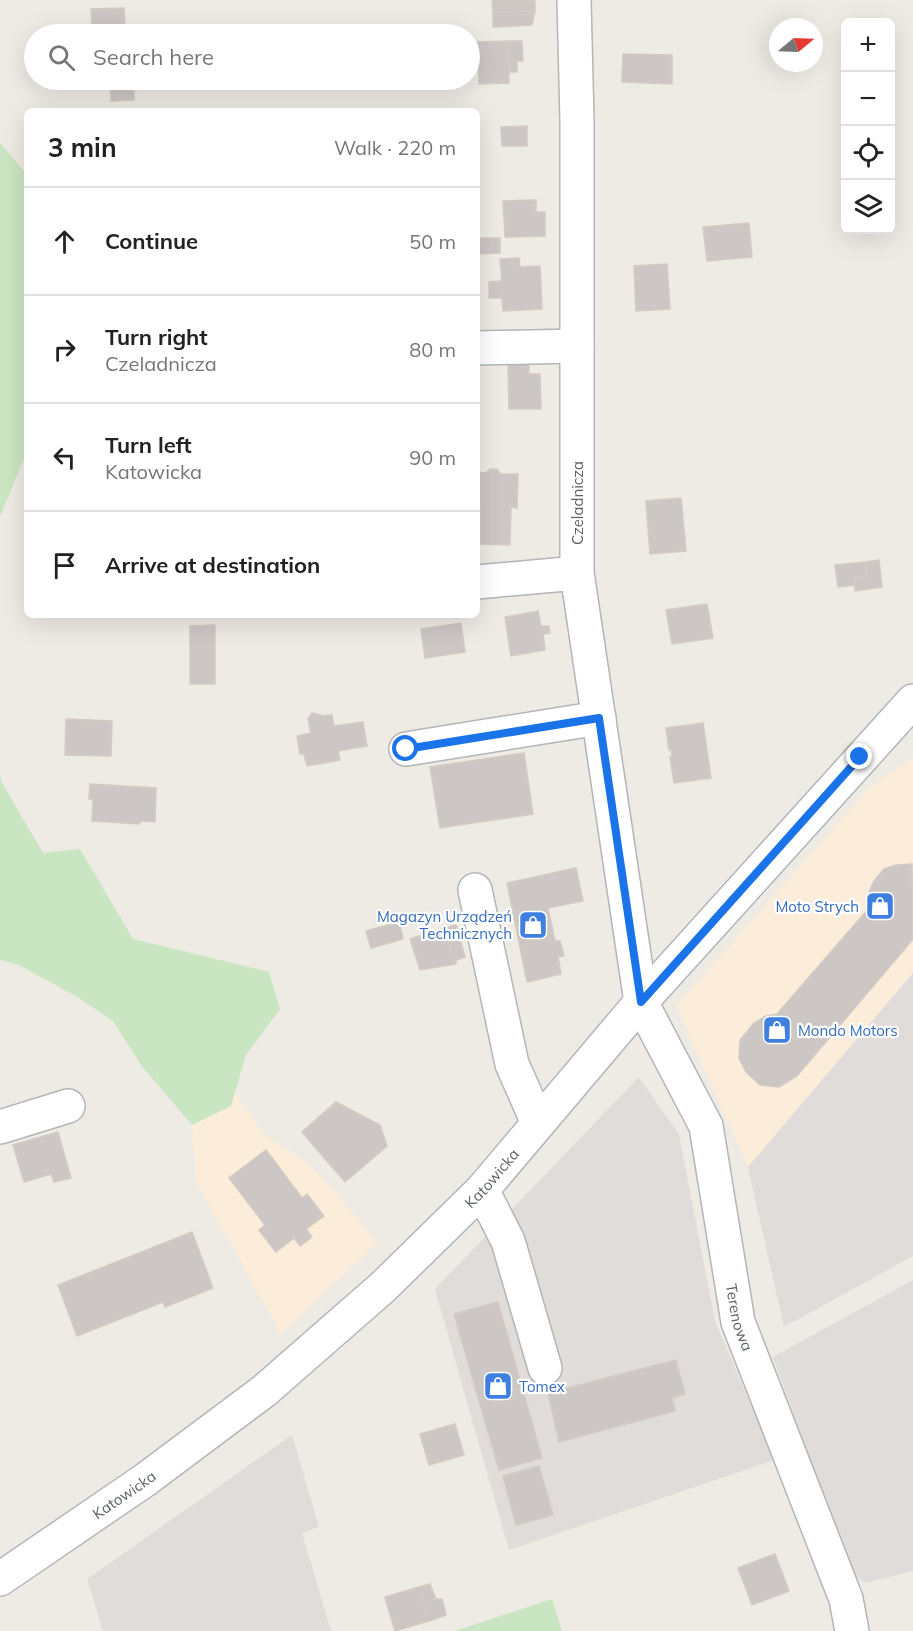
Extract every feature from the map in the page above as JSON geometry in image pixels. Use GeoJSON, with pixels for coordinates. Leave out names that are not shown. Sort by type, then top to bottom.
{"type":"FeatureCollection","features":[{"type":"Feature","properties":{"kind":"street","name":"Czeladnicza"},"geometry":{"type":"LineString","coordinates":[[574,0],[577,121],[577,573],[641,1002]]}},
{"type":"Feature","properties":{"kind":"street"},"geometry":{"type":"LineString","coordinates":[[480,348],[577,346]]}},
{"type":"Feature","properties":{"kind":"street"},"geometry":{"type":"LineString","coordinates":[[480,582],[577,573]]}},
{"type":"Feature","properties":{"kind":"street","name":"Katowicka"},"geometry":{"type":"LineString","coordinates":[[0,1579],[145,1480],[264,1391],[383,1287],[482,1190],[641,1002],[913,701]]}},
{"type":"Feature","properties":{"kind":"street"},"geometry":{"type":"LineString","coordinates":[[406,749],[599,718]]}},
{"type":"Feature","properties":{"kind":"street"},"geometry":{"type":"LineString","coordinates":[[475,890],[512,1064],[538,1123]]}},
{"type":"Feature","properties":{"kind":"street","name":"Terenowa"},"geometry":{"type":"LineString","coordinates":[[641,1002],[706,1126],[738,1322],[846,1599],[852,1631]]}},
{"type":"Feature","properties":{"kind":"street"},"geometry":{"type":"LineString","coordinates":[[0,1127],[68,1106]]}},
{"type":"Feature","properties":{"kind":"street"},"geometry":{"type":"LineString","coordinates":[[482,1190],[508,1241],[545,1368]]}},
{"type":"Feature","properties":{"kind":"shaded area"},"geometry":{"type":"Polygon","coordinates":[[[913,757],[913,973],[748,1167],[676,1006],[868,789],[913,757]]]}},
{"type":"Feature","properties":{"kind":"shaded area"},"geometry":{"type":"Polygon","coordinates":[[[913,973],[913,1256],[784,1327],[748,1167],[913,973]]]}},
{"type":"Feature","properties":{"kind":"shaded area"},"geometry":{"type":"Polygon","coordinates":[[[639,1077],[679,1135],[715,1321],[774,1460],[509,1550],[435,1289],[639,1077]]]}},
{"type":"Feature","properties":{"kind":"shaded area"},"geometry":{"type":"Polygon","coordinates":[[[235,1092],[265,1136],[289,1149],[320,1175],[378,1242],[281,1334],[196,1182],[192,1125],[231,1106],[235,1092]]]}},
{"type":"Feature","properties":{"kind":"shaded area"},"geometry":{"type":"Polygon","coordinates":[[[913,1280],[913,1571],[866,1583],[852,1574],[773,1357],[913,1280]]]}},
{"type":"Feature","properties":{"kind":"shaded area"},"geometry":{"type":"Polygon","coordinates":[[[292,1435],[319,1527],[302,1533],[331,1631],[103,1631],[87,1579],[292,1435]]]}},
{"type":"Feature","properties":{"kind":"green space"},"geometry":{"type":"Polygon","coordinates":[[[0,143],[24,171],[24,459],[0,516],[0,143]]]}},
{"type":"Feature","properties":{"kind":"green space"},"geometry":{"type":"Polygon","coordinates":[[[0,775],[2,783],[43,853],[80,849],[133,939],[269,972],[280,1009],[246,1055],[231,1106],[192,1125],[141,1065],[113,1021],[74,995],[19,965],[0,960],[0,775]]]}},
{"type":"Feature","properties":{"kind":"green space"},"geometry":{"type":"Polygon","coordinates":[[[552,1599],[562,1631],[455,1631],[552,1599]]]}},
{"type":"Feature","properties":{"kind":"building"},"geometry":{"type":"Polygon","coordinates":[[[492,0],[535,0],[535,11],[493,12],[492,0]]]}},
{"type":"Feature","properties":{"kind":"building"},"geometry":{"type":"Polygon","coordinates":[[[124,8],[125,24],[92,24],[91,9],[124,8]]]}},
{"type":"Feature","properties":{"kind":"building"},"geometry":{"type":"Polygon","coordinates":[[[535,11],[532,25],[493,27],[493,12],[535,11]]]}},
{"type":"Feature","properties":{"kind":"building"},"geometry":{"type":"Polygon","coordinates":[[[508,41],[509,83],[480,84],[480,42],[508,41]]]}},
{"type":"Feature","properties":{"kind":"building"},"geometry":{"type":"Polygon","coordinates":[[[508,41],[522,41],[523,61],[517,61],[517,72],[509,72],[508,41]]]}},
{"type":"Feature","properties":{"kind":"building"},"geometry":{"type":"Polygon","coordinates":[[[623,54],[672,55],[672,84],[622,82],[623,54]]]}},
{"type":"Feature","properties":{"kind":"building"},"geometry":{"type":"Polygon","coordinates":[[[110,90],[134,90],[134,100],[111,101],[110,90]]]}},
{"type":"Feature","properties":{"kind":"building"},"geometry":{"type":"Polygon","coordinates":[[[527,126],[527,146],[502,146],[501,127],[527,126]]]}},
{"type":"Feature","properties":{"kind":"building"},"geometry":{"type":"Polygon","coordinates":[[[536,200],[536,212],[545,212],[545,236],[505,237],[503,201],[536,200]]]}},
{"type":"Feature","properties":{"kind":"building"},"geometry":{"type":"Polygon","coordinates":[[[749,223],[752,257],[707,261],[703,227],[749,223]]]}},
{"type":"Feature","properties":{"kind":"building"},"geometry":{"type":"Polygon","coordinates":[[[480,238],[500,238],[500,253],[480,254],[480,238]]]}},
{"type":"Feature","properties":{"kind":"building"},"geometry":{"type":"Polygon","coordinates":[[[519,258],[520,267],[540,266],[542,309],[503,311],[502,298],[489,298],[489,282],[502,281],[500,259],[519,258]]]}},
{"type":"Feature","properties":{"kind":"building"},"geometry":{"type":"Polygon","coordinates":[[[667,264],[670,309],[636,311],[634,266],[667,264]]]}},
{"type":"Feature","properties":{"kind":"building"},"geometry":{"type":"Polygon","coordinates":[[[508,363],[529,363],[529,374],[540,374],[541,409],[509,409],[508,363]]]}},
{"type":"Feature","properties":{"kind":"building"},"geometry":{"type":"Polygon","coordinates":[[[490,469],[497,469],[501,474],[518,474],[517,508],[511,507],[510,545],[480,544],[480,472],[486,473],[490,469]]]}},
{"type":"Feature","properties":{"kind":"building"},"geometry":{"type":"Polygon","coordinates":[[[681,498],[686,551],[650,554],[646,501],[681,498]]]}},
{"type":"Feature","properties":{"kind":"building"},"geometry":{"type":"Polygon","coordinates":[[[879,560],[882,587],[855,591],[855,577],[867,576],[865,562],[879,560]]]}},
{"type":"Feature","properties":{"kind":"building"},"geometry":{"type":"Polygon","coordinates":[[[865,562],[867,576],[855,577],[855,585],[838,587],[835,565],[865,562]]]}},
{"type":"Feature","properties":{"kind":"building"},"geometry":{"type":"Polygon","coordinates":[[[707,604],[713,638],[672,644],[666,610],[707,604]]]}},
{"type":"Feature","properties":{"kind":"building"},"geometry":{"type":"Polygon","coordinates":[[[538,611],[541,626],[549,626],[550,633],[543,634],[545,650],[511,656],[505,617],[538,611]]]}},
{"type":"Feature","properties":{"kind":"building"},"geometry":{"type":"Polygon","coordinates":[[[461,623],[465,652],[425,658],[421,629],[461,623]]]}},
{"type":"Feature","properties":{"kind":"building"},"geometry":{"type":"Polygon","coordinates":[[[215,625],[215,684],[190,684],[190,626],[215,625]]]}},
{"type":"Feature","properties":{"kind":"building"},"geometry":{"type":"Polygon","coordinates":[[[312,713],[332,715],[334,726],[363,722],[367,746],[338,751],[340,760],[307,766],[304,754],[300,754],[297,736],[311,733],[308,719],[312,713]]]}},
{"type":"Feature","properties":{"kind":"building"},"geometry":{"type":"Polygon","coordinates":[[[66,719],[112,721],[111,756],[65,755],[66,719]]]}},
{"type":"Feature","properties":{"kind":"building"},"geometry":{"type":"Polygon","coordinates":[[[703,723],[711,778],[674,783],[671,749],[669,750],[666,728],[703,723]]]}},
{"type":"Feature","properties":{"kind":"building"},"geometry":{"type":"Polygon","coordinates":[[[524,753],[533,814],[440,828],[430,767],[524,753]]]}},
{"type":"Feature","properties":{"kind":"building"},"geometry":{"type":"Polygon","coordinates":[[[90,784],[156,788],[155,822],[140,821],[140,824],[92,821],[93,799],[89,799],[90,784]]]}},
{"type":"Feature","properties":{"kind":"building"},"geometry":{"type":"Polygon","coordinates":[[[912,864],[913,939],[797,1076],[779,1087],[760,1085],[746,1072],[739,1058],[740,1040],[754,1023],[766,1016],[777,1014],[869,908],[869,892],[874,881],[884,869],[896,865],[912,864]]]}},
{"type":"Feature","properties":{"kind":"building","name":"Magazyn Urządzeń Technicznych"},"geometry":{"type":"Polygon","coordinates":[[[576,868],[583,901],[548,908],[555,941],[560,941],[564,956],[558,957],[561,974],[527,982],[507,883],[576,868]]]}},
{"type":"Feature","properties":{"kind":"building"},"geometry":{"type":"Polygon","coordinates":[[[399,922],[403,939],[371,948],[366,931],[399,922]]]}},
{"type":"Feature","properties":{"kind":"building"},"geometry":{"type":"Polygon","coordinates":[[[456,925],[465,957],[455,961],[445,928],[456,925]]]}},
{"type":"Feature","properties":{"kind":"building"},"geometry":{"type":"Polygon","coordinates":[[[445,928],[456,964],[420,970],[410,939],[445,928]]]}},
{"type":"Feature","properties":{"kind":"building"},"geometry":{"type":"Polygon","coordinates":[[[336,1102],[380,1125],[387,1146],[345,1182],[302,1132],[336,1102]]]}},
{"type":"Feature","properties":{"kind":"building"},"geometry":{"type":"Polygon","coordinates":[[[58,1132],[71,1178],[54,1182],[51,1174],[24,1182],[13,1145],[58,1132]]]}},
{"type":"Feature","properties":{"kind":"building"},"geometry":{"type":"Polygon","coordinates":[[[266,1150],[302,1198],[307,1194],[324,1216],[306,1229],[312,1237],[300,1246],[294,1238],[276,1252],[259,1230],[265,1225],[229,1178],[266,1150]]]}},
{"type":"Feature","properties":{"kind":"building"},"geometry":{"type":"Polygon","coordinates":[[[192,1232],[213,1288],[165,1307],[163,1302],[77,1336],[58,1285],[192,1232]]]}},
{"type":"Feature","properties":{"kind":"building","name":"Tomex"},"geometry":{"type":"Polygon","coordinates":[[[498,1302],[542,1458],[499,1470],[454,1314],[498,1302]]]}},
{"type":"Feature","properties":{"kind":"building"},"geometry":{"type":"Polygon","coordinates":[[[676,1360],[685,1394],[672,1398],[675,1411],[559,1442],[548,1393],[676,1360]]]}},
{"type":"Feature","properties":{"kind":"building"},"geometry":{"type":"Polygon","coordinates":[[[455,1424],[464,1455],[429,1465],[420,1434],[455,1424]]]}},
{"type":"Feature","properties":{"kind":"building"},"geometry":{"type":"Polygon","coordinates":[[[539,1466],[553,1515],[516,1525],[503,1476],[539,1466]]]}},
{"type":"Feature","properties":{"kind":"building"},"geometry":{"type":"Polygon","coordinates":[[[775,1554],[789,1591],[752,1605],[738,1568],[775,1554]]]}},
{"type":"Feature","properties":{"kind":"building"},"geometry":{"type":"Polygon","coordinates":[[[430,1584],[436,1599],[442,1599],[446,1615],[429,1621],[419,1587],[430,1584]]]}},
{"type":"Feature","properties":{"kind":"building"},"geometry":{"type":"Polygon","coordinates":[[[419,1587],[429,1621],[395,1631],[385,1597],[419,1587]]]}},
{"type":"Feature","properties":{"kind":"place","name":"Moto Strych"},"geometry":{"type":"Point","coordinates":[880,906]}},
{"type":"Feature","properties":{"kind":"place","name":"Magazyn Urządzeń Technicznych"},"geometry":{"type":"Point","coordinates":[533,925]}},
{"type":"Feature","properties":{"kind":"place","name":"Mondo Motors"},"geometry":{"type":"Point","coordinates":[777,1030]}},
{"type":"Feature","properties":{"kind":"place","name":"Tomex"},"geometry":{"type":"Point","coordinates":[498,1386]}},
{"type":"Feature","properties":{"kind":"route"},"geometry":{"type":"LineString","coordinates":[[406,749],[599,718],[641,1002],[860,757]]}}]}
